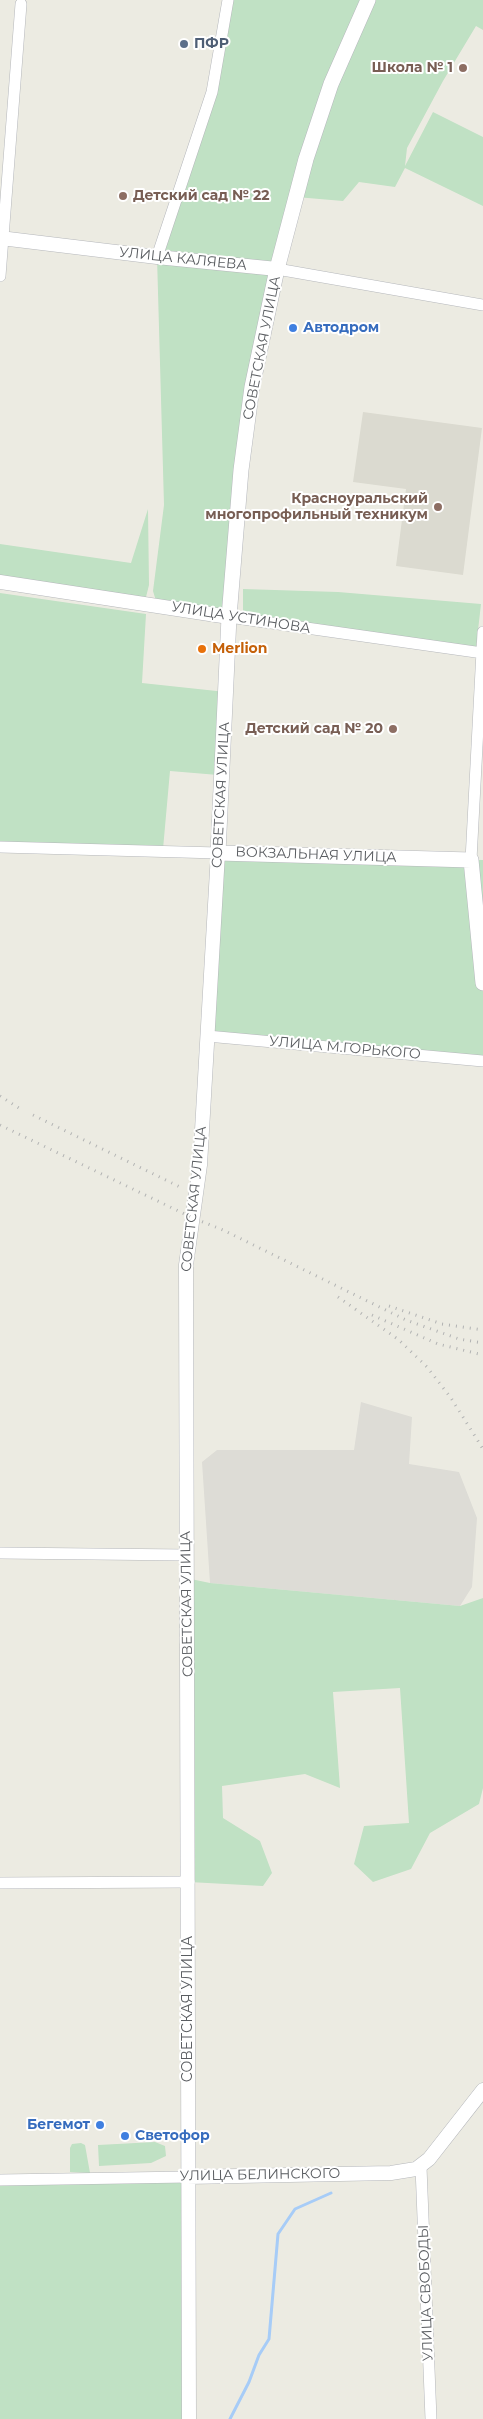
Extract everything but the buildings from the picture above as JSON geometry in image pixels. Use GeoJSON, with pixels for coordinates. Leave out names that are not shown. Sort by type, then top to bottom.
{"type":"FeatureCollection","features":[{"type":"Feature","properties":{"kind":"main road","name":"СОВЕТСКАЯ УЛИЦА"},"geometry":{"type":"LineString","coordinates":[[218,852],[229,617],[241,470],[252,387],[277,269],[309,150],[331,84],[368,0]]}},
{"type":"Feature","properties":{"kind":"main road","name":"ВОКЗАЛЬНАЯ УЛИЦА"},"geometry":{"type":"LineString","coordinates":[[218,852],[477,860]]}},
{"type":"Feature","properties":{"kind":"main road"},"geometry":{"type":"LineString","coordinates":[[477,860],[483,983]]}},
{"type":"Feature","properties":{"kind":"street"},"geometry":{"type":"LineString","coordinates":[[157,257],[212,92],[228,0]]}},
{"type":"Feature","properties":{"kind":"street"},"geometry":{"type":"LineString","coordinates":[[0,276],[1,238],[20,4]]}},
{"type":"Feature","properties":{"kind":"street","name":"УЛИЦА КАЛЯЕВА"},"geometry":{"type":"LineString","coordinates":[[1,238],[277,269],[483,305]]}},
{"type":"Feature","properties":{"kind":"street","name":"УЛИЦА УСТИНОВА"},"geometry":{"type":"LineString","coordinates":[[0,582],[229,617],[482,652]]}},
{"type":"Feature","properties":{"kind":"street"},"geometry":{"type":"LineString","coordinates":[[477,860],[483,632]]}},
{"type":"Feature","properties":{"kind":"street","name":"ВОКЗАЛЬНАЯ УЛИЦА"},"geometry":{"type":"LineString","coordinates":[[0,847],[218,852]]}},
{"type":"Feature","properties":{"kind":"street","name":"СОВЕТСКАЯ УЛИЦА"},"geometry":{"type":"LineString","coordinates":[[189,2419],[186,1265],[200,1166],[218,852]]}},
{"type":"Feature","properties":{"kind":"street","name":"УЛИЦА М.ГОРЬКОГО"},"geometry":{"type":"LineString","coordinates":[[206,1036],[483,1061]]}},
{"type":"Feature","properties":{"kind":"street"},"geometry":{"type":"LineString","coordinates":[[0,1553],[186,1555]]}},
{"type":"Feature","properties":{"kind":"street"},"geometry":{"type":"LineString","coordinates":[[0,1882],[189,1882]]}},
{"type":"Feature","properties":{"kind":"street"},"geometry":{"type":"LineString","coordinates":[[421,2166],[483,2090]]}},
{"type":"Feature","properties":{"kind":"street","name":"УЛИЦА БЕЛИНСКОГО"},"geometry":{"type":"LineString","coordinates":[[0,2180],[390,2172],[416,2169],[421,2166]]}},
{"type":"Feature","properties":{"kind":"street","name":"УЛИЦА СВОБОДЫ"},"geometry":{"type":"LineString","coordinates":[[421,2166],[431,2419]]}},
{"type":"Feature","properties":{"kind":"shaded area","name":"Красноуральский многопрофильный техникум"},"geometry":{"type":"Polygon","coordinates":[[[363,412],[482,428],[463,575],[396,566],[406,489],[353,482],[363,412]]]}},
{"type":"Feature","properties":{"kind":"shaded area"},"geometry":{"type":"Polygon","coordinates":[[[361,1402],[412,1417],[409,1464],[459,1472],[477,1518],[472,1587],[460,1606],[210,1583],[202,1462],[217,1450],[354,1450],[361,1402]]]}},
{"type":"Feature","properties":{"kind":"green space"},"geometry":{"type":"Polygon","coordinates":[[[228,0],[483,0],[483,30],[476,26],[443,81],[407,148],[405,166],[433,112],[483,137],[483,206],[405,168],[395,187],[359,182],[343,201],[296,197],[252,387],[229,617],[156,601],[153,591],[164,505],[157,257],[212,92],[228,0]]]}},
{"type":"Feature","properties":{"kind":"green space"},"geometry":{"type":"Polygon","coordinates":[[[148,509],[149,585],[146,597],[0,578],[0,544],[131,563],[148,509]]]}},
{"type":"Feature","properties":{"kind":"green space"},"geometry":{"type":"Polygon","coordinates":[[[243,589],[338,592],[481,604],[476,648],[243,616],[243,589]]]}},
{"type":"Feature","properties":{"kind":"green space"},"geometry":{"type":"Polygon","coordinates":[[[0,593],[146,614],[142,683],[226,692],[218,775],[170,771],[163,849],[0,847],[0,593]]]}},
{"type":"Feature","properties":{"kind":"green space"},"geometry":{"type":"Polygon","coordinates":[[[218,853],[483,860],[483,1061],[207,1036],[218,853]]]}},
{"type":"Feature","properties":{"kind":"green space"},"geometry":{"type":"Polygon","coordinates":[[[186,1578],[210,1583],[460,1606],[483,1598],[483,1788],[479,1804],[430,1833],[411,1869],[373,1882],[354,1864],[364,1826],[409,1823],[400,1688],[333,1692],[340,1788],[305,1774],[222,1786],[223,1818],[260,1841],[272,1873],[263,1886],[189,1882],[186,1578]]]}},
{"type":"Feature","properties":{"kind":"green space"},"geometry":{"type":"Polygon","coordinates":[[[155,2142],[165,2146],[166,2156],[151,2163],[99,2166],[98,2145],[155,2142]]]}},
{"type":"Feature","properties":{"kind":"green space"},"geometry":{"type":"Polygon","coordinates":[[[81,2143],[85,2145],[90,2173],[70,2172],[70,2148],[72,2144],[81,2143]]]}},
{"type":"Feature","properties":{"kind":"green space"},"geometry":{"type":"Polygon","coordinates":[[[187,2177],[189,2419],[0,2419],[0,2180],[187,2177]]]}},
{"type":"Feature","properties":{"kind":"waterway"},"geometry":{"type":"LineString","coordinates":[[230,2419],[249,2382],[259,2355],[269,2339],[278,2234],[295,2209],[331,2193]]}},
{"type":"Feature","properties":{"kind":"railway"},"geometry":{"type":"LineString","coordinates":[[0,1096],[22,1110]]}},
{"type":"Feature","properties":{"kind":"railway"},"geometry":{"type":"LineString","coordinates":[[33,1115],[180,1187]]}},
{"type":"Feature","properties":{"kind":"railway"},"geometry":{"type":"LineString","coordinates":[[0,1125],[193,1218],[223,1230],[406,1320],[459,1339],[483,1343]]}},
{"type":"Feature","properties":{"kind":"railway"},"geometry":{"type":"LineString","coordinates":[[338,1297],[399,1340],[427,1367],[451,1398],[483,1449]]}},
{"type":"Feature","properties":{"kind":"railway"},"geometry":{"type":"LineString","coordinates":[[389,1306],[442,1324],[483,1330]]}},
{"type":"Feature","properties":{"kind":"railway"},"geometry":{"type":"LineString","coordinates":[[372,1315],[438,1344],[483,1355]]}},
{"type":"Feature","properties":{"kind":"place","name":"ПФР"},"geometry":{"type":"Point","coordinates":[184,44]}},
{"type":"Feature","properties":{"kind":"place","name":"Школа № 1"},"geometry":{"type":"Point","coordinates":[463,68]}},
{"type":"Feature","properties":{"kind":"place","name":"Детский сад № 22"},"geometry":{"type":"Point","coordinates":[123,196]}},
{"type":"Feature","properties":{"kind":"place","name":"Автодром"},"geometry":{"type":"Point","coordinates":[293,328]}},
{"type":"Feature","properties":{"kind":"place","name":"Красноуральский многопрофильный техникум"},"geometry":{"type":"Point","coordinates":[438,507]}},
{"type":"Feature","properties":{"kind":"place","name":"Merlion"},"geometry":{"type":"Point","coordinates":[202,649]}},
{"type":"Feature","properties":{"kind":"place","name":"Детский сад № 20"},"geometry":{"type":"Point","coordinates":[393,729]}},
{"type":"Feature","properties":{"kind":"place","name":"Бегемот"},"geometry":{"type":"Point","coordinates":[100,2125]}},
{"type":"Feature","properties":{"kind":"place","name":"Светофор"},"geometry":{"type":"Point","coordinates":[125,2136]}}]}
